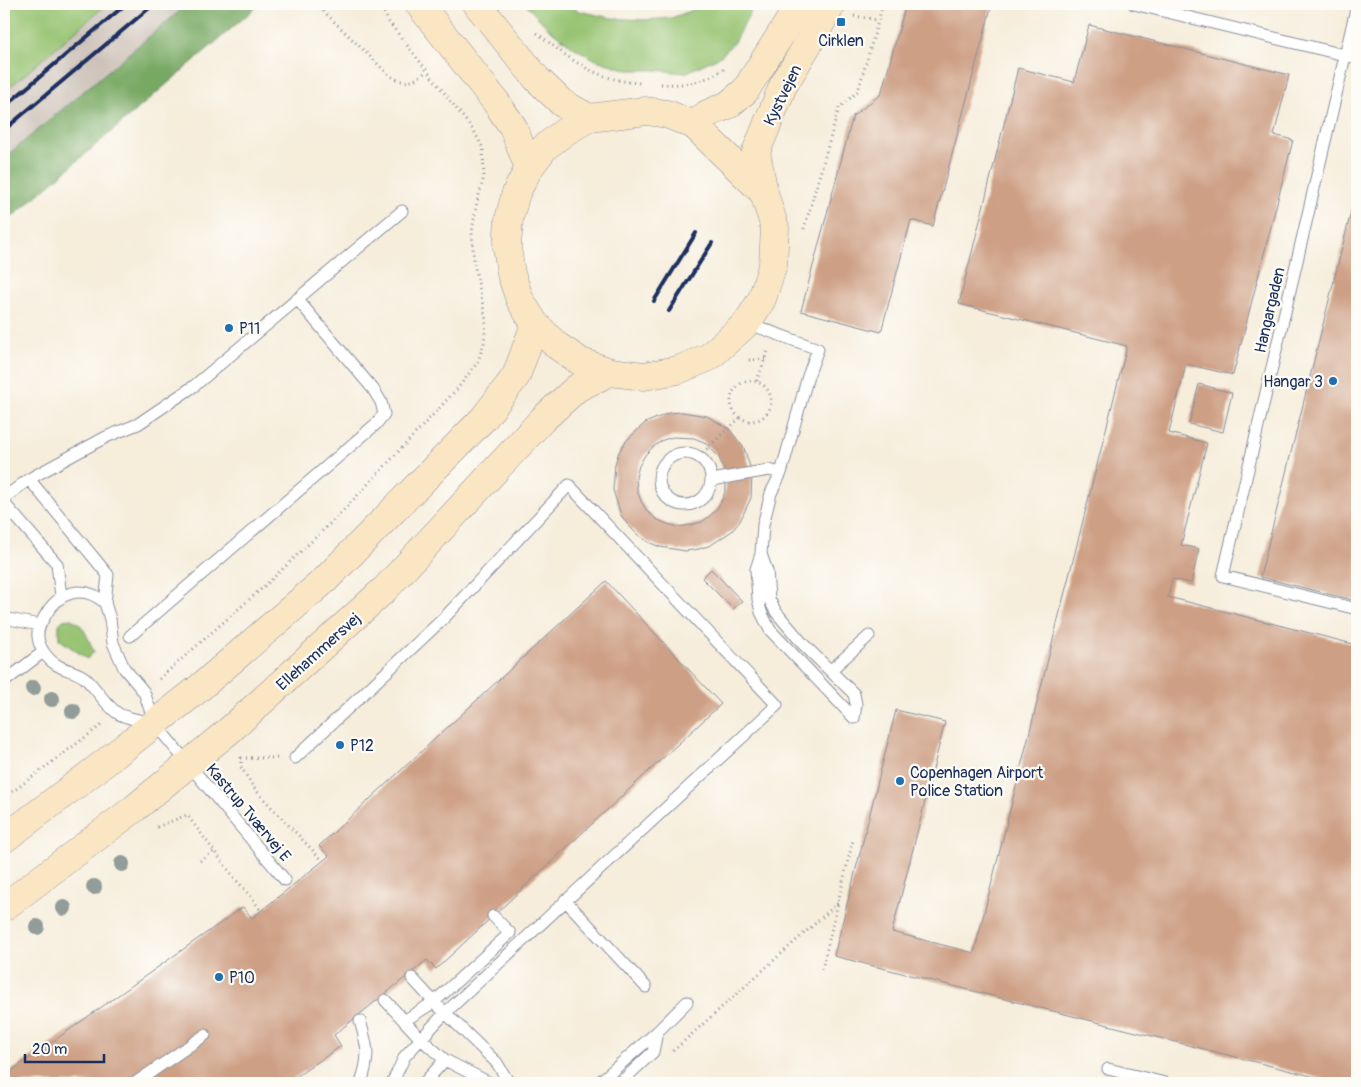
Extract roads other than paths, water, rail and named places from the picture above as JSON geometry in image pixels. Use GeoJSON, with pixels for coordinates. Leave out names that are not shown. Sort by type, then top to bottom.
{"type":"FeatureCollection","features":[{"type":"Feature","properties":{"kind":"street"},"geometry":{"type":"LineString","coordinates":[[419,4],[496,102],[512,127],[529,168]]}},
{"type":"Feature","properties":{"kind":"street"},"geometry":{"type":"LineString","coordinates":[[477,4],[537,79],[562,103],[589,118],[646,111],[667,114],[694,125],[764,193]]}},
{"type":"Feature","properties":{"kind":"street","name":"Kystvejen"},"geometry":{"type":"LineString","coordinates":[[694,125],[707,114],[728,105],[745,91],[800,4]]}},
{"type":"Feature","properties":{"kind":"street","name":"Kystvejen"},"geometry":{"type":"LineString","coordinates":[[589,118],[559,136],[546,148],[529,168],[516,193],[509,219],[507,247],[511,274],[520,300],[534,324],[556,345],[581,362],[610,372],[644,376],[678,370],[709,357],[747,324],[762,298],[773,264],[775,228],[764,193],[756,152],[783,86],[832,4]]}},
{"type":"Feature","properties":{"kind":"street"},"geometry":{"type":"LineString","coordinates":[[4,839],[155,724],[324,580],[484,418],[516,376],[534,324]]}},
{"type":"Feature","properties":{"kind":"street","name":"Ellehammersvej"},"geometry":{"type":"LineString","coordinates":[[4,907],[135,808],[231,729],[385,589],[542,420],[577,388],[610,372]]}},
{"type":"Feature","properties":{"kind":"lane"},"geometry":{"type":"LineString","coordinates":[[809,42],[825,4]]}},
{"type":"Feature","properties":{"kind":"lane"},"geometry":{"type":"LineString","coordinates":[[1134,4],[1357,58]]}},
{"type":"Feature","properties":{"kind":"lane","name":"Hangargaden"},"geometry":{"type":"LineString","coordinates":[[1357,6],[1223,576],[1357,609]]}},
{"type":"Feature","properties":{"kind":"lane"},"geometry":{"type":"LineString","coordinates":[[4,498],[29,479],[106,437],[138,424],[194,386],[402,211]]}},
{"type":"Feature","properties":{"kind":"lane"},"geometry":{"type":"LineString","coordinates":[[130,636],[376,424],[384,414],[381,402],[373,389],[298,299]]}},
{"type":"Feature","properties":{"kind":"lane"},"geometry":{"type":"LineString","coordinates":[[747,324],[818,350],[808,376],[781,473],[771,493],[765,516],[761,554],[756,569],[761,612],[770,630],[854,718],[856,704],[854,694],[803,644],[776,612],[769,599],[767,571],[761,554]]}},
{"type":"Feature","properties":{"kind":"lane"},"geometry":{"type":"LineString","coordinates":[[686,452],[699,456],[708,467],[712,480],[708,494],[697,503],[684,506],[670,502],[661,492],[658,479],[662,466],[672,456],[686,452]]}},
{"type":"Feature","properties":{"kind":"lane"},"geometry":{"type":"LineString","coordinates":[[712,480],[769,470],[781,473]]}},
{"type":"Feature","properties":{"kind":"lane"},"geometry":{"type":"LineString","coordinates":[[29,479],[108,576],[105,603],[110,619],[113,643],[124,668],[144,692],[155,724]]}},
{"type":"Feature","properties":{"kind":"lane"},"geometry":{"type":"LineString","coordinates":[[295,758],[444,618],[569,485],[777,705],[564,900],[445,1013],[405,1056],[392,1083]]}},
{"type":"Feature","properties":{"kind":"lane"},"geometry":{"type":"LineString","coordinates":[[4,503],[57,564],[61,596]]}},
{"type":"Feature","properties":{"kind":"lane"},"geometry":{"type":"LineString","coordinates":[[105,603],[89,594],[71,592],[61,596],[48,610],[39,626],[38,638],[43,652],[57,665],[72,670],[83,677],[117,713],[155,724]]}},
{"type":"Feature","properties":{"kind":"lane"},"geometry":{"type":"LineString","coordinates":[[4,618],[39,626]]}},
{"type":"Feature","properties":{"kind":"lane"},"geometry":{"type":"LineString","coordinates":[[831,670],[869,636]]}},
{"type":"Feature","properties":{"kind":"lane"},"geometry":{"type":"LineString","coordinates":[[4,682],[43,652]]}},
{"type":"Feature","properties":{"kind":"lane","name":"Kastrup Tværvej E"},"geometry":{"type":"LineString","coordinates":[[155,724],[285,880]]}},
{"type":"Feature","properties":{"kind":"lane"},"geometry":{"type":"LineString","coordinates":[[564,900],[646,987]]}},
{"type":"Feature","properties":{"kind":"lane"},"geometry":{"type":"LineString","coordinates":[[404,1021],[434,1002],[510,933],[493,916]]}},
{"type":"Feature","properties":{"kind":"lane"},"geometry":{"type":"LineString","coordinates":[[412,978],[497,1063],[509,1083]]}},
{"type":"Feature","properties":{"kind":"lane"},"geometry":{"type":"LineString","coordinates":[[385,1000],[420,1038],[445,1060],[490,1083]]}},
{"type":"Feature","properties":{"kind":"lane"},"geometry":{"type":"LineString","coordinates":[[600,1083],[657,1032],[687,1002]]}},
{"type":"Feature","properties":{"kind":"lane"},"geometry":{"type":"LineString","coordinates":[[360,1021],[368,1046],[365,1083]]}},
{"type":"Feature","properties":{"kind":"lane"},"geometry":{"type":"LineString","coordinates":[[620,1083],[653,1052],[657,1032]]}},
{"type":"Feature","properties":{"kind":"lane"},"geometry":{"type":"LineString","coordinates":[[135,1083],[205,1035]]}},
{"type":"Feature","properties":{"kind":"lane"},"geometry":{"type":"LineString","coordinates":[[424,1083],[445,1060]]}},
{"type":"Feature","properties":{"kind":"lane"},"geometry":{"type":"LineString","coordinates":[[361,1083],[367,1066]]}},
{"type":"Feature","properties":{"kind":"lane"},"geometry":{"type":"LineString","coordinates":[[1108,1069],[1165,1083]]}},
{"type":"Feature","properties":{"kind":"railway"},"geometry":{"type":"LineString","coordinates":[[4,107],[126,4]]}},
{"type":"Feature","properties":{"kind":"railway"},"geometry":{"type":"LineString","coordinates":[[4,130],[154,4]]}},
{"type":"Feature","properties":{"kind":"railway"},"geometry":{"type":"LineString","coordinates":[[654,301],[696,233]]}},
{"type":"Feature","properties":{"kind":"railway"},"geometry":{"type":"LineString","coordinates":[[669,311],[712,243]]}},
{"type":"Feature","properties":{"kind":"place","name":"Cirklen"},"geometry":{"type":"Point","coordinates":[841,22]}},
{"type":"Feature","properties":{"kind":"place","name":"P11"},"geometry":{"type":"Point","coordinates":[229,328]}},
{"type":"Feature","properties":{"kind":"place","name":"Hangar 3"},"geometry":{"type":"Point","coordinates":[1333,381]}},
{"type":"Feature","properties":{"kind":"place","name":"P12"},"geometry":{"type":"Point","coordinates":[340,745]}},
{"type":"Feature","properties":{"kind":"place","name":"Copenhagen Airport Police Station"},"geometry":{"type":"Point","coordinates":[900,781]}},
{"type":"Feature","properties":{"kind":"place","name":"P10"},"geometry":{"type":"Point","coordinates":[219,977]}}]}
